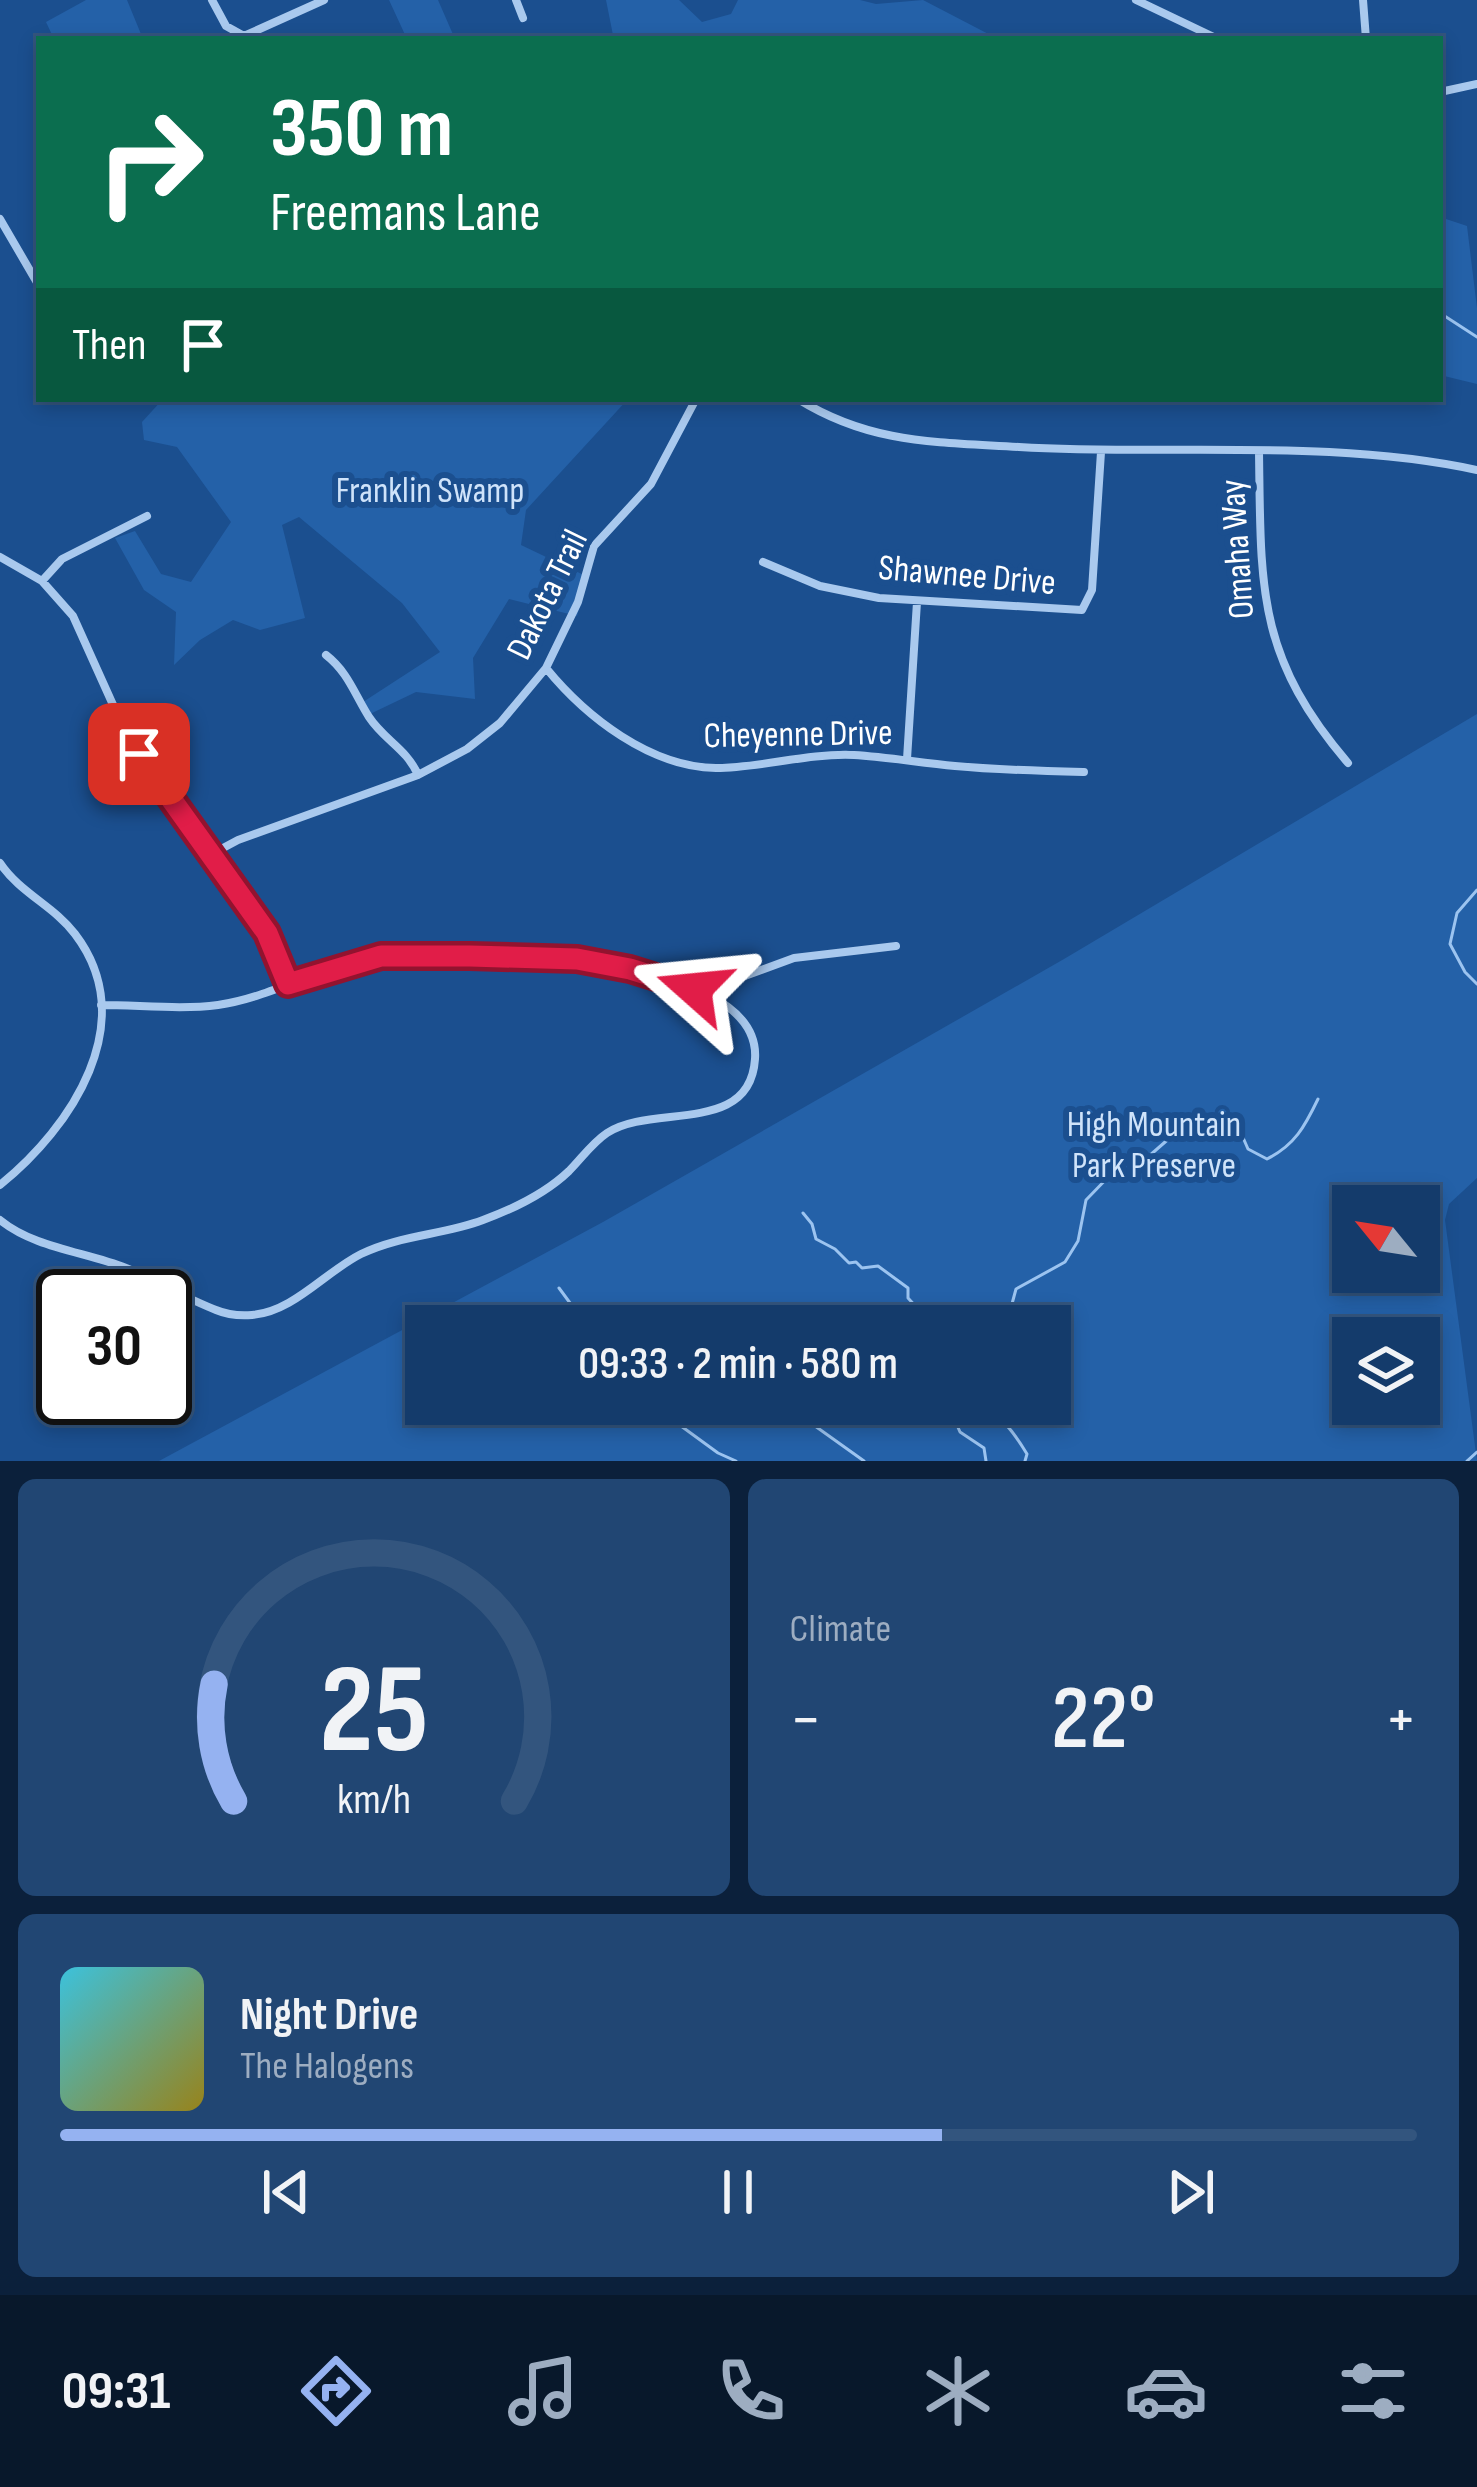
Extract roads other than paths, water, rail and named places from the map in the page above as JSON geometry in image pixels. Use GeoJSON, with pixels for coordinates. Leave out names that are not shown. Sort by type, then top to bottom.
{"type":"FeatureCollection","features":[{"type":"Feature","properties":{"kind":"street"},"geometry":{"type":"LineString","coordinates":[[212,0],[226,26],[244,36],[324,0]]}},
{"type":"Feature","properties":{"kind":"street"},"geometry":{"type":"LineString","coordinates":[[516,0],[523,18]]}},
{"type":"Feature","properties":{"kind":"street"},"geometry":{"type":"LineString","coordinates":[[1136,0],[1212,36]]}},
{"type":"Feature","properties":{"kind":"street"},"geometry":{"type":"LineString","coordinates":[[1364,0],[1366,36]]}},
{"type":"Feature","properties":{"kind":"street"},"geometry":{"type":"LineString","coordinates":[[1443,91],[1477,84]]}},
{"type":"Feature","properties":{"kind":"street"},"geometry":{"type":"LineString","coordinates":[[0,219],[36,281]]}},
{"type":"Feature","properties":{"kind":"street","name":"Dakota Trail"},"geometry":{"type":"LineString","coordinates":[[210,855],[238,840],[418,775],[486,735],[517,706],[546,668],[578,602],[594,546],[651,484],[693,402]]}},
{"type":"Feature","properties":{"kind":"street"},"geometry":{"type":"LineString","coordinates":[[803,402],[848,426],[887,437],[1101,452],[1384,455],[1477,470]]}},
{"type":"Feature","properties":{"kind":"street","name":"Shawnee Drive"},"geometry":{"type":"LineString","coordinates":[[763,562],[820,586],[917,602],[1082,610],[1092,590],[1101,452]]}},
{"type":"Feature","properties":{"kind":"street","name":"Omaha Way"},"geometry":{"type":"LineString","coordinates":[[1259,452],[1261,576],[1273,640],[1300,701],[1348,763]]}},
{"type":"Feature","properties":{"kind":"street"},"geometry":{"type":"LineString","coordinates":[[42,581],[62,559],[147,517]]}},
{"type":"Feature","properties":{"kind":"street"},"geometry":{"type":"LineString","coordinates":[[0,556],[42,581],[73,616],[123,727],[267,933],[288,984]]}},
{"type":"Feature","properties":{"kind":"street"},"geometry":{"type":"LineString","coordinates":[[907,760],[917,602]]}},
{"type":"Feature","properties":{"kind":"street"},"geometry":{"type":"LineString","coordinates":[[326,655],[338,664],[370,718],[408,755],[418,775]]}},
{"type":"Feature","properties":{"kind":"street","name":"Cheyenne Drive"},"geometry":{"type":"LineString","coordinates":[[546,668],[603,723],[686,764],[732,767],[823,755],[1084,772]]}},
{"type":"Feature","properties":{"kind":"street"},"geometry":{"type":"LineString","coordinates":[[0,1185],[44,1147],[71,1111],[92,1063],[101,1005],[94,967],[79,938],[2,870]]}},
{"type":"Feature","properties":{"kind":"street"},"geometry":{"type":"LineString","coordinates":[[694,989],[794,958],[896,946]]}},
{"type":"Feature","properties":{"kind":"street"},"geometry":{"type":"LineString","coordinates":[[0,1220],[20,1233],[127,1269],[226,1313],[250,1316],[275,1310],[374,1248],[483,1220],[530,1198],[564,1176],[618,1126],[644,1118],[700,1115],[734,1099],[754,1067],[752,1033],[734,1008],[694,989],[630,969],[577,959],[394,955],[365,959],[219,1004],[101,1005]]}},
{"type":"Feature","properties":{"kind":"waterway"},"geometry":{"type":"LineString","coordinates":[[1443,315],[1477,337]]}},
{"type":"Feature","properties":{"kind":"waterway"},"geometry":{"type":"LineString","coordinates":[[1477,890],[1457,913],[1450,944],[1477,984]]}},
{"type":"Feature","properties":{"kind":"waterway"},"geometry":{"type":"LineString","coordinates":[[1012,1305],[1016,1289],[1065,1262],[1078,1241],[1086,1200],[1116,1169],[1133,1170],[1180,1129],[1207,1123],[1238,1126],[1248,1149],[1267,1159],[1298,1134],[1318,1099]]}},
{"type":"Feature","properties":{"kind":"waterway"},"geometry":{"type":"LineString","coordinates":[[803,1213],[816,1239],[849,1263],[862,1268],[878,1266],[908,1288],[914,1305]]}},
{"type":"Feature","properties":{"kind":"waterway"},"geometry":{"type":"LineString","coordinates":[[559,1288],[572,1305]]}},
{"type":"Feature","properties":{"kind":"waterway"},"geometry":{"type":"LineString","coordinates":[[680,1425],[736,1461]]}},
{"type":"Feature","properties":{"kind":"waterway"},"geometry":{"type":"LineString","coordinates":[[814,1425],[864,1461]]}},
{"type":"Feature","properties":{"kind":"waterway"},"geometry":{"type":"LineString","coordinates":[[957,1425],[984,1448],[986,1461]]}},
{"type":"Feature","properties":{"kind":"waterway"},"geometry":{"type":"LineString","coordinates":[[1006,1425],[1027,1454],[1025,1461]]}},
{"type":"Feature","properties":{"kind":"waterway"},"geometry":{"type":"LineString","coordinates":[[1467,1461],[1477,1452]]}},
{"type":"Feature","properties":{"kind":"park label","name":"Franklin Swamp"},"geometry":{"type":"Point","coordinates":[430,491]}},
{"type":"Feature","properties":{"kind":"park label","name":"High Mountain Park Preserve"},"geometry":{"type":"Point","coordinates":[1154,1146]}}]}
